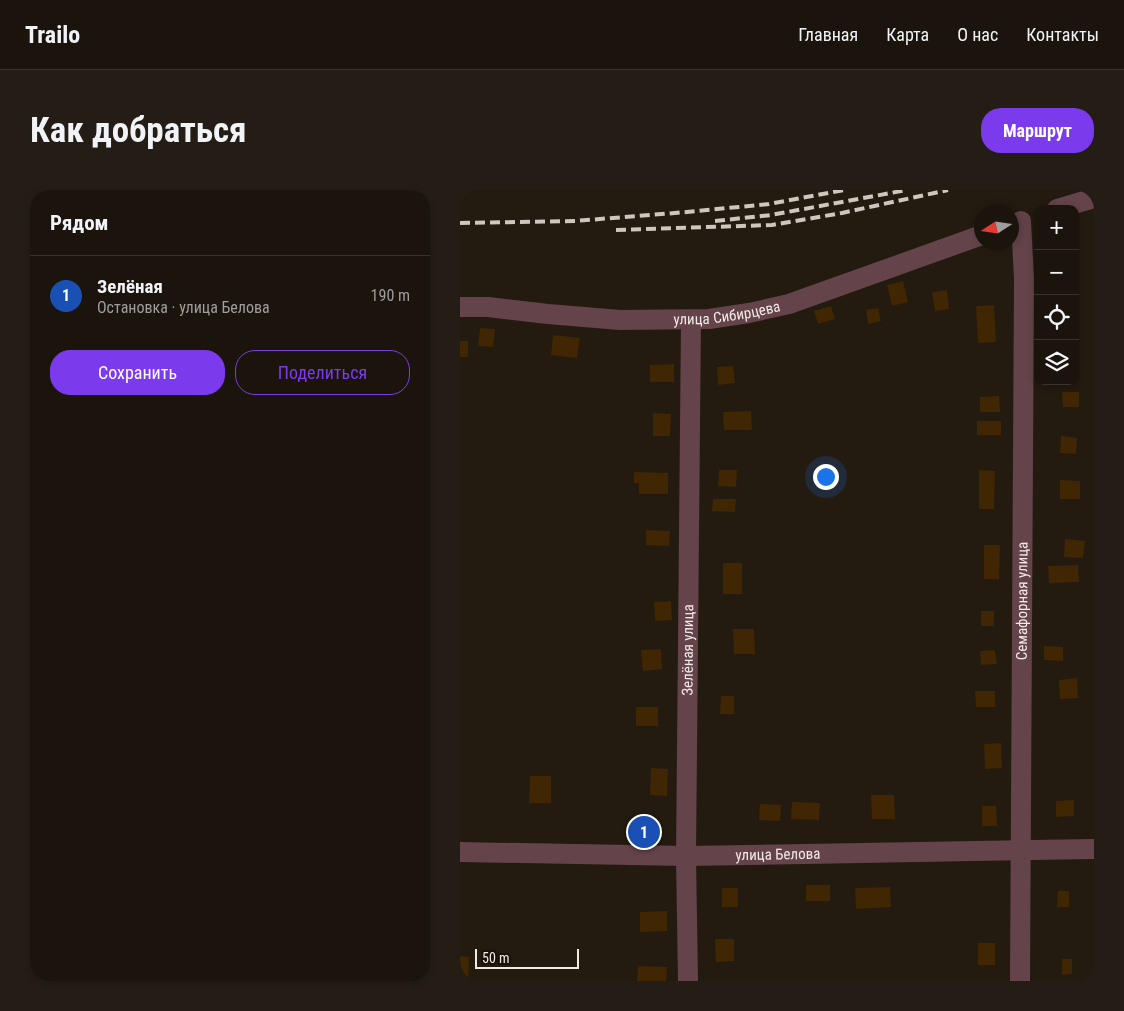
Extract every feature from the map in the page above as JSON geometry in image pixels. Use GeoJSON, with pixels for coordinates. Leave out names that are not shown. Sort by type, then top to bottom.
{"type":"FeatureCollection","features":[{"type":"Feature","properties":{"kind":"street"},"geometry":{"type":"LineString","coordinates":[[1070,205],[1094,198]]}},
{"type":"Feature","properties":{"kind":"street","name":"Семафорная улица"},"geometry":{"type":"LineString","coordinates":[[1020,981],[1023,220]]}},
{"type":"Feature","properties":{"kind":"street","name":"улица Сибирцева"},"geometry":{"type":"LineString","coordinates":[[460,307],[488,307],[620,320],[709,319],[789,304],[974,238]]}},
{"type":"Feature","properties":{"kind":"street","name":"Зелёная улица"},"geometry":{"type":"LineString","coordinates":[[688,981],[686,856],[691,320]]}},
{"type":"Feature","properties":{"kind":"street","name":"улица Белова"},"geometry":{"type":"LineString","coordinates":[[460,852],[686,856],[1094,849]]}},
{"type":"Feature","properties":{"kind":"building"},"geometry":{"type":"Polygon","coordinates":[[[903,281],[908,302],[892,306],[887,285],[903,281]]]}},
{"type":"Feature","properties":{"kind":"building"},"geometry":{"type":"Polygon","coordinates":[[[947,290],[949,309],[935,311],[932,292],[947,290]]]}},
{"type":"Feature","properties":{"kind":"building"},"geometry":{"type":"Polygon","coordinates":[[[994,305],[996,342],[978,343],[976,306],[994,305]]]}},
{"type":"Feature","properties":{"kind":"building"},"geometry":{"type":"Polygon","coordinates":[[[831,306],[835,319],[818,324],[814,311],[831,306]]]}},
{"type":"Feature","properties":{"kind":"building"},"geometry":{"type":"Polygon","coordinates":[[[878,308],[881,321],[868,324],[866,310],[878,308]]]}},
{"type":"Feature","properties":{"kind":"building"},"geometry":{"type":"Polygon","coordinates":[[[480,328],[495,329],[493,347],[478,346],[480,328]]]}},
{"type":"Feature","properties":{"kind":"building"},"geometry":{"type":"Polygon","coordinates":[[[553,335],[580,338],[577,358],[551,355],[553,335]]]}},
{"type":"Feature","properties":{"kind":"building"},"geometry":{"type":"Polygon","coordinates":[[[460,341],[468,341],[468,357],[460,357],[460,341]]]}},
{"type":"Feature","properties":{"kind":"building"},"geometry":{"type":"Polygon","coordinates":[[[674,364],[674,382],[650,382],[650,365],[674,364]]]}},
{"type":"Feature","properties":{"kind":"building"},"geometry":{"type":"Polygon","coordinates":[[[733,366],[735,383],[718,385],[717,367],[733,366]]]}},
{"type":"Feature","properties":{"kind":"building"},"geometry":{"type":"Polygon","coordinates":[[[1062,392],[1079,392],[1079,407],[1063,407],[1062,392]]]}},
{"type":"Feature","properties":{"kind":"building"},"geometry":{"type":"Polygon","coordinates":[[[999,396],[1000,412],[980,412],[980,397],[999,396]]]}},
{"type":"Feature","properties":{"kind":"building"},"geometry":{"type":"Polygon","coordinates":[[[751,411],[752,430],[724,430],[723,412],[751,411]]]}},
{"type":"Feature","properties":{"kind":"building"},"geometry":{"type":"Polygon","coordinates":[[[653,413],[671,414],[670,436],[653,436],[653,413]]]}},
{"type":"Feature","properties":{"kind":"building"},"geometry":{"type":"Polygon","coordinates":[[[977,421],[1001,421],[1001,435],[977,435],[977,421]]]}},
{"type":"Feature","properties":{"kind":"building"},"geometry":{"type":"Polygon","coordinates":[[[1061,436],[1077,438],[1076,454],[1060,453],[1061,436]]]}},
{"type":"Feature","properties":{"kind":"building"},"geometry":{"type":"Polygon","coordinates":[[[719,470],[737,470],[736,487],[718,486],[719,470]]]}},
{"type":"Feature","properties":{"kind":"building"},"geometry":{"type":"Polygon","coordinates":[[[979,470],[995,471],[994,509],[979,509],[979,470]]]}},
{"type":"Feature","properties":{"kind":"building"},"geometry":{"type":"Polygon","coordinates":[[[634,472],[668,473],[668,494],[639,494],[639,483],[634,483],[634,472]]]}},
{"type":"Feature","properties":{"kind":"building"},"geometry":{"type":"Polygon","coordinates":[[[1060,480],[1080,481],[1080,499],[1060,499],[1060,480]]]}},
{"type":"Feature","properties":{"kind":"building"},"geometry":{"type":"Polygon","coordinates":[[[713,499],[736,499],[735,512],[712,511],[713,499]]]}},
{"type":"Feature","properties":{"kind":"building"},"geometry":{"type":"Polygon","coordinates":[[[646,530],[670,531],[669,546],[646,545],[646,530]]]}},
{"type":"Feature","properties":{"kind":"building"},"geometry":{"type":"Polygon","coordinates":[[[1065,539],[1085,541],[1083,558],[1064,557],[1065,539]]]}},
{"type":"Feature","properties":{"kind":"building"},"geometry":{"type":"Polygon","coordinates":[[[984,545],[1000,545],[999,579],[984,579],[984,545]]]}},
{"type":"Feature","properties":{"kind":"building"},"geometry":{"type":"Polygon","coordinates":[[[723,563],[742,563],[742,594],[723,594],[723,563]]]}},
{"type":"Feature","properties":{"kind":"building"},"geometry":{"type":"Polygon","coordinates":[[[1078,565],[1079,582],[1049,583],[1048,566],[1078,565]]]}},
{"type":"Feature","properties":{"kind":"building"},"geometry":{"type":"Polygon","coordinates":[[[671,601],[672,620],[655,621],[654,602],[671,601]]]}},
{"type":"Feature","properties":{"kind":"building"},"geometry":{"type":"Polygon","coordinates":[[[981,611],[994,611],[994,626],[981,626],[981,611]]]}},
{"type":"Feature","properties":{"kind":"building"},"geometry":{"type":"Polygon","coordinates":[[[733,629],[754,629],[755,654],[734,654],[733,629]]]}},
{"type":"Feature","properties":{"kind":"building"},"geometry":{"type":"Polygon","coordinates":[[[1044,646],[1063,647],[1063,661],[1044,660],[1044,646]]]}},
{"type":"Feature","properties":{"kind":"building"},"geometry":{"type":"Polygon","coordinates":[[[661,649],[662,669],[643,671],[641,650],[661,649]]]}},
{"type":"Feature","properties":{"kind":"building"},"geometry":{"type":"Polygon","coordinates":[[[995,650],[997,664],[981,665],[980,651],[995,650]]]}},
{"type":"Feature","properties":{"kind":"building"},"geometry":{"type":"Polygon","coordinates":[[[1077,678],[1078,698],[1060,699],[1059,680],[1077,678]]]}},
{"type":"Feature","properties":{"kind":"building"},"geometry":{"type":"Polygon","coordinates":[[[975,691],[995,691],[995,707],[976,707],[975,691]]]}},
{"type":"Feature","properties":{"kind":"building"},"geometry":{"type":"Polygon","coordinates":[[[721,696],[734,696],[734,714],[720,714],[721,696]]]}},
{"type":"Feature","properties":{"kind":"building"},"geometry":{"type":"Polygon","coordinates":[[[636,707],[658,707],[658,726],[636,726],[636,707]]]}},
{"type":"Feature","properties":{"kind":"building"},"geometry":{"type":"Polygon","coordinates":[[[1001,743],[1002,768],[985,769],[984,744],[1001,743]]]}},
{"type":"Feature","properties":{"kind":"building"},"geometry":{"type":"Polygon","coordinates":[[[651,768],[668,769],[667,796],[650,795],[651,768]]]}},
{"type":"Feature","properties":{"kind":"building"},"geometry":{"type":"Polygon","coordinates":[[[530,776],[551,776],[551,803],[529,803],[530,776]]]}},
{"type":"Feature","properties":{"kind":"building"},"geometry":{"type":"Polygon","coordinates":[[[871,795],[894,795],[895,819],[872,819],[871,795]]]}},
{"type":"Feature","properties":{"kind":"building"},"geometry":{"type":"Polygon","coordinates":[[[1074,800],[1074,816],[1056,817],[1056,801],[1074,800]]]}},
{"type":"Feature","properties":{"kind":"building"},"geometry":{"type":"Polygon","coordinates":[[[792,802],[820,803],[819,820],[791,819],[792,802]]]}},
{"type":"Feature","properties":{"kind":"building"},"geometry":{"type":"Polygon","coordinates":[[[760,804],[781,805],[780,821],[759,820],[760,804]]]}},
{"type":"Feature","properties":{"kind":"building"},"geometry":{"type":"Polygon","coordinates":[[[982,806],[996,806],[997,826],[982,826],[982,806]]]}},
{"type":"Feature","properties":{"kind":"building"},"geometry":{"type":"Polygon","coordinates":[[[806,885],[830,885],[830,901],[806,901],[806,885]]]}},
{"type":"Feature","properties":{"kind":"building"},"geometry":{"type":"Polygon","coordinates":[[[890,887],[891,907],[856,909],[855,888],[890,887]]]}},
{"type":"Feature","properties":{"kind":"building"},"geometry":{"type":"Polygon","coordinates":[[[722,888],[738,888],[738,907],[722,907],[722,888]]]}},
{"type":"Feature","properties":{"kind":"building"},"geometry":{"type":"Polygon","coordinates":[[[1058,891],[1069,891],[1069,907],[1057,907],[1058,891]]]}},
{"type":"Feature","properties":{"kind":"building"},"geometry":{"type":"Polygon","coordinates":[[[667,911],[667,931],[640,932],[640,912],[667,911]]]}},
{"type":"Feature","properties":{"kind":"building"},"geometry":{"type":"Polygon","coordinates":[[[715,939],[734,939],[734,961],[716,962],[715,939]]]}},
{"type":"Feature","properties":{"kind":"building"},"geometry":{"type":"Polygon","coordinates":[[[978,943],[995,943],[995,965],[978,965],[978,943]]]}},
{"type":"Feature","properties":{"kind":"building"},"geometry":{"type":"Polygon","coordinates":[[[460,956],[469,957],[468,981],[460,981],[460,956]]]}},
{"type":"Feature","properties":{"kind":"building"},"geometry":{"type":"Polygon","coordinates":[[[1062,959],[1072,959],[1072,974],[1062,975],[1062,959]]]}},
{"type":"Feature","properties":{"kind":"building"},"geometry":{"type":"Polygon","coordinates":[[[638,966],[667,967],[666,981],[637,981],[638,966]]]}},
{"type":"Feature","properties":{"kind":"railway"},"geometry":{"type":"LineString","coordinates":[[460,223],[575,221],[687,212],[769,204],[844,190]]}},
{"type":"Feature","properties":{"kind":"railway"},"geometry":{"type":"LineString","coordinates":[[715,221],[771,215],[907,190]]}},
{"type":"Feature","properties":{"kind":"railway"},"geometry":{"type":"LineString","coordinates":[[616,230],[772,225],[842,213],[948,190]]}},
{"type":"Feature","properties":{"kind":"place","name":"Зелёная"},"geometry":{"type":"Point","coordinates":[644,832]}}]}
